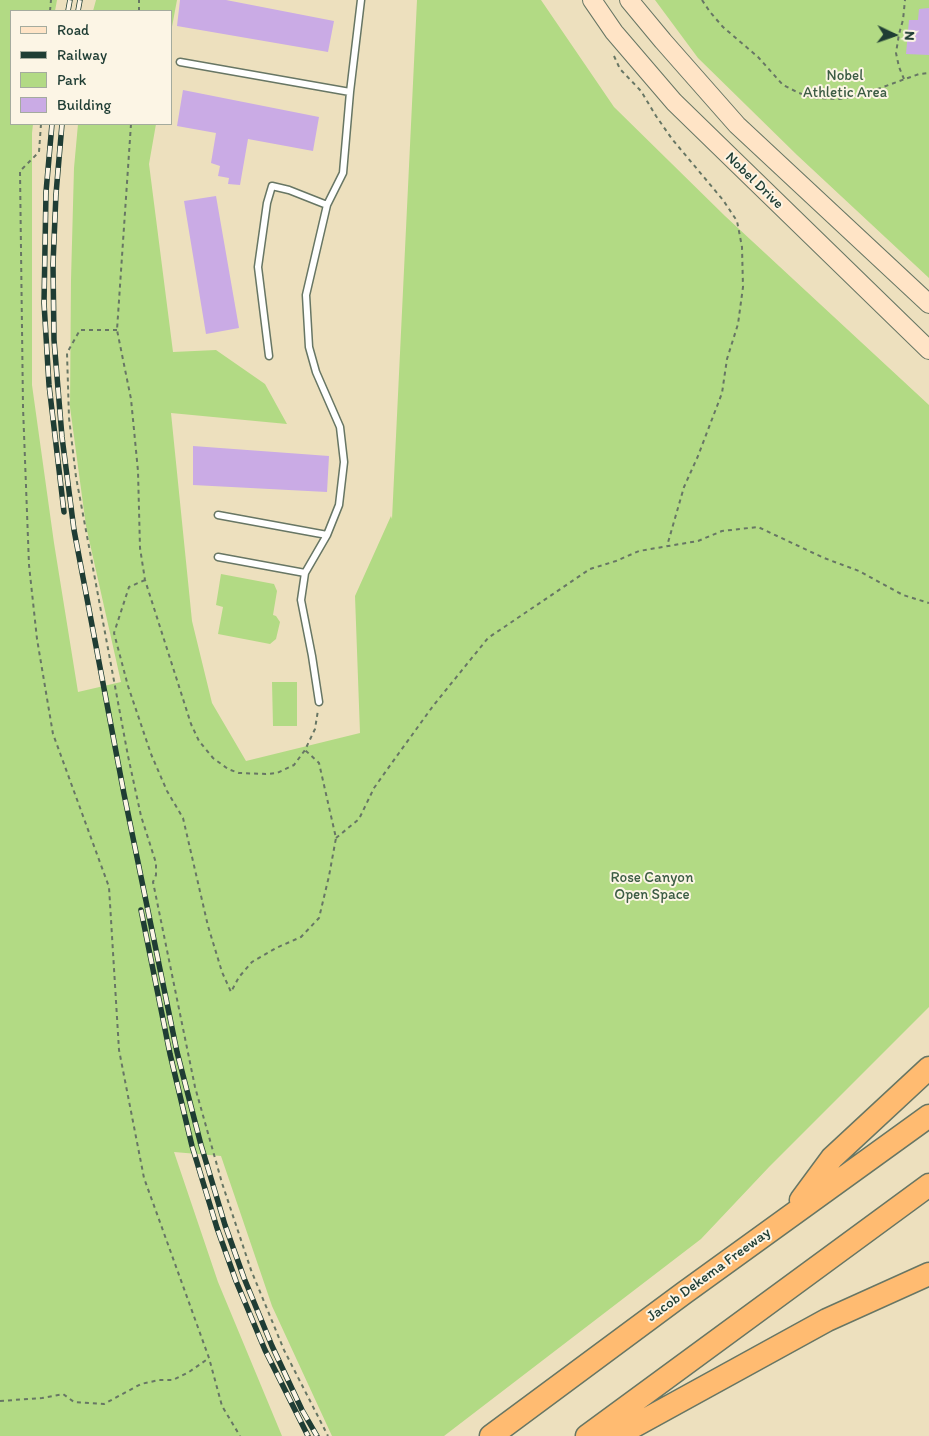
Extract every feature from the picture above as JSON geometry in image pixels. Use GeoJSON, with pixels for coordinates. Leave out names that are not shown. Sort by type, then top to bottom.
{"type":"FeatureCollection","features":[{"type":"Feature","properties":{"kind":"highway"},"geometry":{"type":"LineString","coordinates":[[789,1217],[832,1158],[929,1068]]}},
{"type":"Feature","properties":{"kind":"highway","name":"Jacob Dekema Freeway"},"geometry":{"type":"LineString","coordinates":[[491,1436],[929,1116]]}},
{"type":"Feature","properties":{"kind":"highway"},"geometry":{"type":"LineString","coordinates":[[587,1436],[929,1185]]}},
{"type":"Feature","properties":{"kind":"highway"},"geometry":{"type":"LineString","coordinates":[[616,1436],[826,1320],[929,1274]]}},
{"type":"Feature","properties":{"kind":"main road","name":"Nobel Drive"},"geometry":{"type":"LineString","coordinates":[[592,0],[614,32],[674,102],[929,350]]}},
{"type":"Feature","properties":{"kind":"main road","name":"Nobel Drive"},"geometry":{"type":"LineString","coordinates":[[629,0],[662,41],[737,124],[929,304]]}},
{"type":"Feature","properties":{"kind":"lane"},"geometry":{"type":"LineString","coordinates":[[319,702],[301,600],[304,573],[327,536],[339,505],[344,462],[340,427],[316,372],[309,347],[306,295],[327,205],[343,173],[350,92],[362,0]]}},
{"type":"Feature","properties":{"kind":"lane"},"geometry":{"type":"LineString","coordinates":[[180,62],[350,92]]}},
{"type":"Feature","properties":{"kind":"lane"},"geometry":{"type":"LineString","coordinates":[[269,356],[258,267],[267,203],[272,186],[289,190],[327,205]]}},
{"type":"Feature","properties":{"kind":"lane"},"geometry":{"type":"LineString","coordinates":[[218,515],[327,536]]}},
{"type":"Feature","properties":{"kind":"lane"},"geometry":{"type":"LineString","coordinates":[[218,557],[304,573]]}},
{"type":"Feature","properties":{"kind":"path"},"geometry":{"type":"LineString","coordinates":[[702,0],[723,27],[758,57],[782,85],[814,98],[839,99],[861,95],[919,74],[929,74]]}},
{"type":"Feature","properties":{"kind":"path"},"geometry":{"type":"LineString","coordinates":[[904,79],[896,53],[905,0]]}},
{"type":"Feature","properties":{"kind":"path"},"geometry":{"type":"LineString","coordinates":[[614,32],[611,39],[613,54],[620,69],[641,91],[672,138],[723,200],[737,221],[742,247],[743,287],[740,315],[728,359],[722,393],[684,487],[667,546]]}},
{"type":"Feature","properties":{"kind":"path"},"geometry":{"type":"LineString","coordinates":[[41,125],[39,152],[20,171],[23,407],[29,565],[36,639],[52,734],[109,888],[119,1050],[144,1178],[209,1358],[222,1406],[240,1436]]}},
{"type":"Feature","properties":{"kind":"path"},"geometry":{"type":"LineString","coordinates":[[131,125],[118,330],[131,399],[138,471],[140,548],[145,580],[191,724],[199,741],[214,758],[228,769],[240,773],[277,773],[294,765],[305,750],[315,730],[319,702]]}},
{"type":"Feature","properties":{"kind":"path"},"geometry":{"type":"LineString","coordinates":[[118,330],[80,330],[68,353],[69,418],[76,477],[126,747],[141,816],[156,863],[156,875],[153,882],[195,1087],[222,1183],[251,1270],[280,1341],[328,1436]]}},
{"type":"Feature","properties":{"kind":"path"},"geometry":{"type":"LineString","coordinates":[[336,838],[359,819],[374,788],[433,706],[488,638],[590,569],[639,551],[698,541],[722,531],[758,528],[824,558],[859,571],[904,595],[929,603]]}},
{"type":"Feature","properties":{"kind":"path"},"geometry":{"type":"LineString","coordinates":[[145,580],[129,587],[114,633],[128,686],[151,754],[167,791],[183,818],[208,926],[222,972],[232,992],[239,977],[252,962],[276,948],[301,938],[319,918],[336,838],[319,763],[305,750]]}},
{"type":"Feature","properties":{"kind":"path"},"geometry":{"type":"LineString","coordinates":[[0,1401],[42,1398],[63,1394],[74,1402],[104,1404],[140,1384],[159,1380],[173,1380],[189,1372],[209,1358]]}},
{"type":"Feature","properties":{"kind":"green space","name":"Rose Canyon Open Space"},"geometry":{"type":"Polygon","coordinates":[[[0,0],[57,0],[55,10],[10,10],[10,125],[33,125],[32,385],[54,543],[78,692],[121,682],[86,526],[70,407],[74,168],[78,125],[156,125],[149,164],[173,352],[216,350],[265,384],[287,424],[171,413],[192,621],[212,703],[246,761],[360,733],[355,596],[391,516],[392,519],[417,0],[541,0],[614,107],[725,216],[929,405],[929,1007],[769,1167],[701,1239],[444,1436],[332,1436],[272,1306],[221,1156],[174,1152],[218,1282],[282,1436],[0,1436],[0,0]]]}},
{"type":"Feature","properties":{"kind":"green space"},"geometry":{"type":"Polygon","coordinates":[[[96,0],[177,0],[172,27],[172,10],[93,10],[96,0]]]}},
{"type":"Feature","properties":{"kind":"green space","name":"Nobel Athletic Area"},"geometry":{"type":"Polygon","coordinates":[[[655,0],[929,0],[929,278],[797,155],[698,58],[655,0]]]}},
{"type":"Feature","properties":{"kind":"green space"},"geometry":{"type":"Polygon","coordinates":[[[221,574],[274,584],[277,591],[273,615],[280,622],[276,639],[270,644],[218,634],[223,607],[216,605],[221,574]]]}},
{"type":"Feature","properties":{"kind":"green space"},"geometry":{"type":"Polygon","coordinates":[[[272,682],[297,682],[297,726],[273,726],[272,682]]]}},
{"type":"Feature","properties":{"kind":"building"},"geometry":{"type":"Polygon","coordinates":[[[180,0],[226,0],[334,21],[328,52],[177,26],[180,0]]]}},
{"type":"Feature","properties":{"kind":"building"},"geometry":{"type":"Polygon","coordinates":[[[929,8],[929,55],[906,54],[909,20],[918,20],[919,9],[929,8]]]}},
{"type":"Feature","properties":{"kind":"building"},"geometry":{"type":"Polygon","coordinates":[[[183,90],[319,117],[313,151],[248,139],[240,185],[228,184],[229,178],[218,176],[220,166],[211,163],[216,133],[177,126],[183,90]]]}},
{"type":"Feature","properties":{"kind":"building"},"geometry":{"type":"Polygon","coordinates":[[[216,196],[239,328],[206,334],[184,201],[216,196]]]}},
{"type":"Feature","properties":{"kind":"building"},"geometry":{"type":"Polygon","coordinates":[[[193,446],[329,456],[327,492],[193,485],[193,446]]]}},
{"type":"Feature","properties":{"kind":"railway"},"geometry":{"type":"LineString","coordinates":[[68,10],[70,0]]}},
{"type":"Feature","properties":{"kind":"railway"},"geometry":{"type":"LineString","coordinates":[[78,10],[80,0]]}},
{"type":"Feature","properties":{"kind":"railway"},"geometry":{"type":"LineString","coordinates":[[52,125],[46,192],[44,303],[49,385],[64,512]]}},
{"type":"Feature","properties":{"kind":"railway"},"geometry":{"type":"LineString","coordinates":[[62,125],[53,264],[54,340],[62,437],[74,530],[124,794],[177,1052],[201,1145],[225,1225],[272,1346],[302,1410],[317,1436]]}},
{"type":"Feature","properties":{"kind":"railway"},"geometry":{"type":"LineString","coordinates":[[141,910],[170,1054],[192,1146],[217,1228],[236,1281],[265,1350],[308,1436]]}}]}
